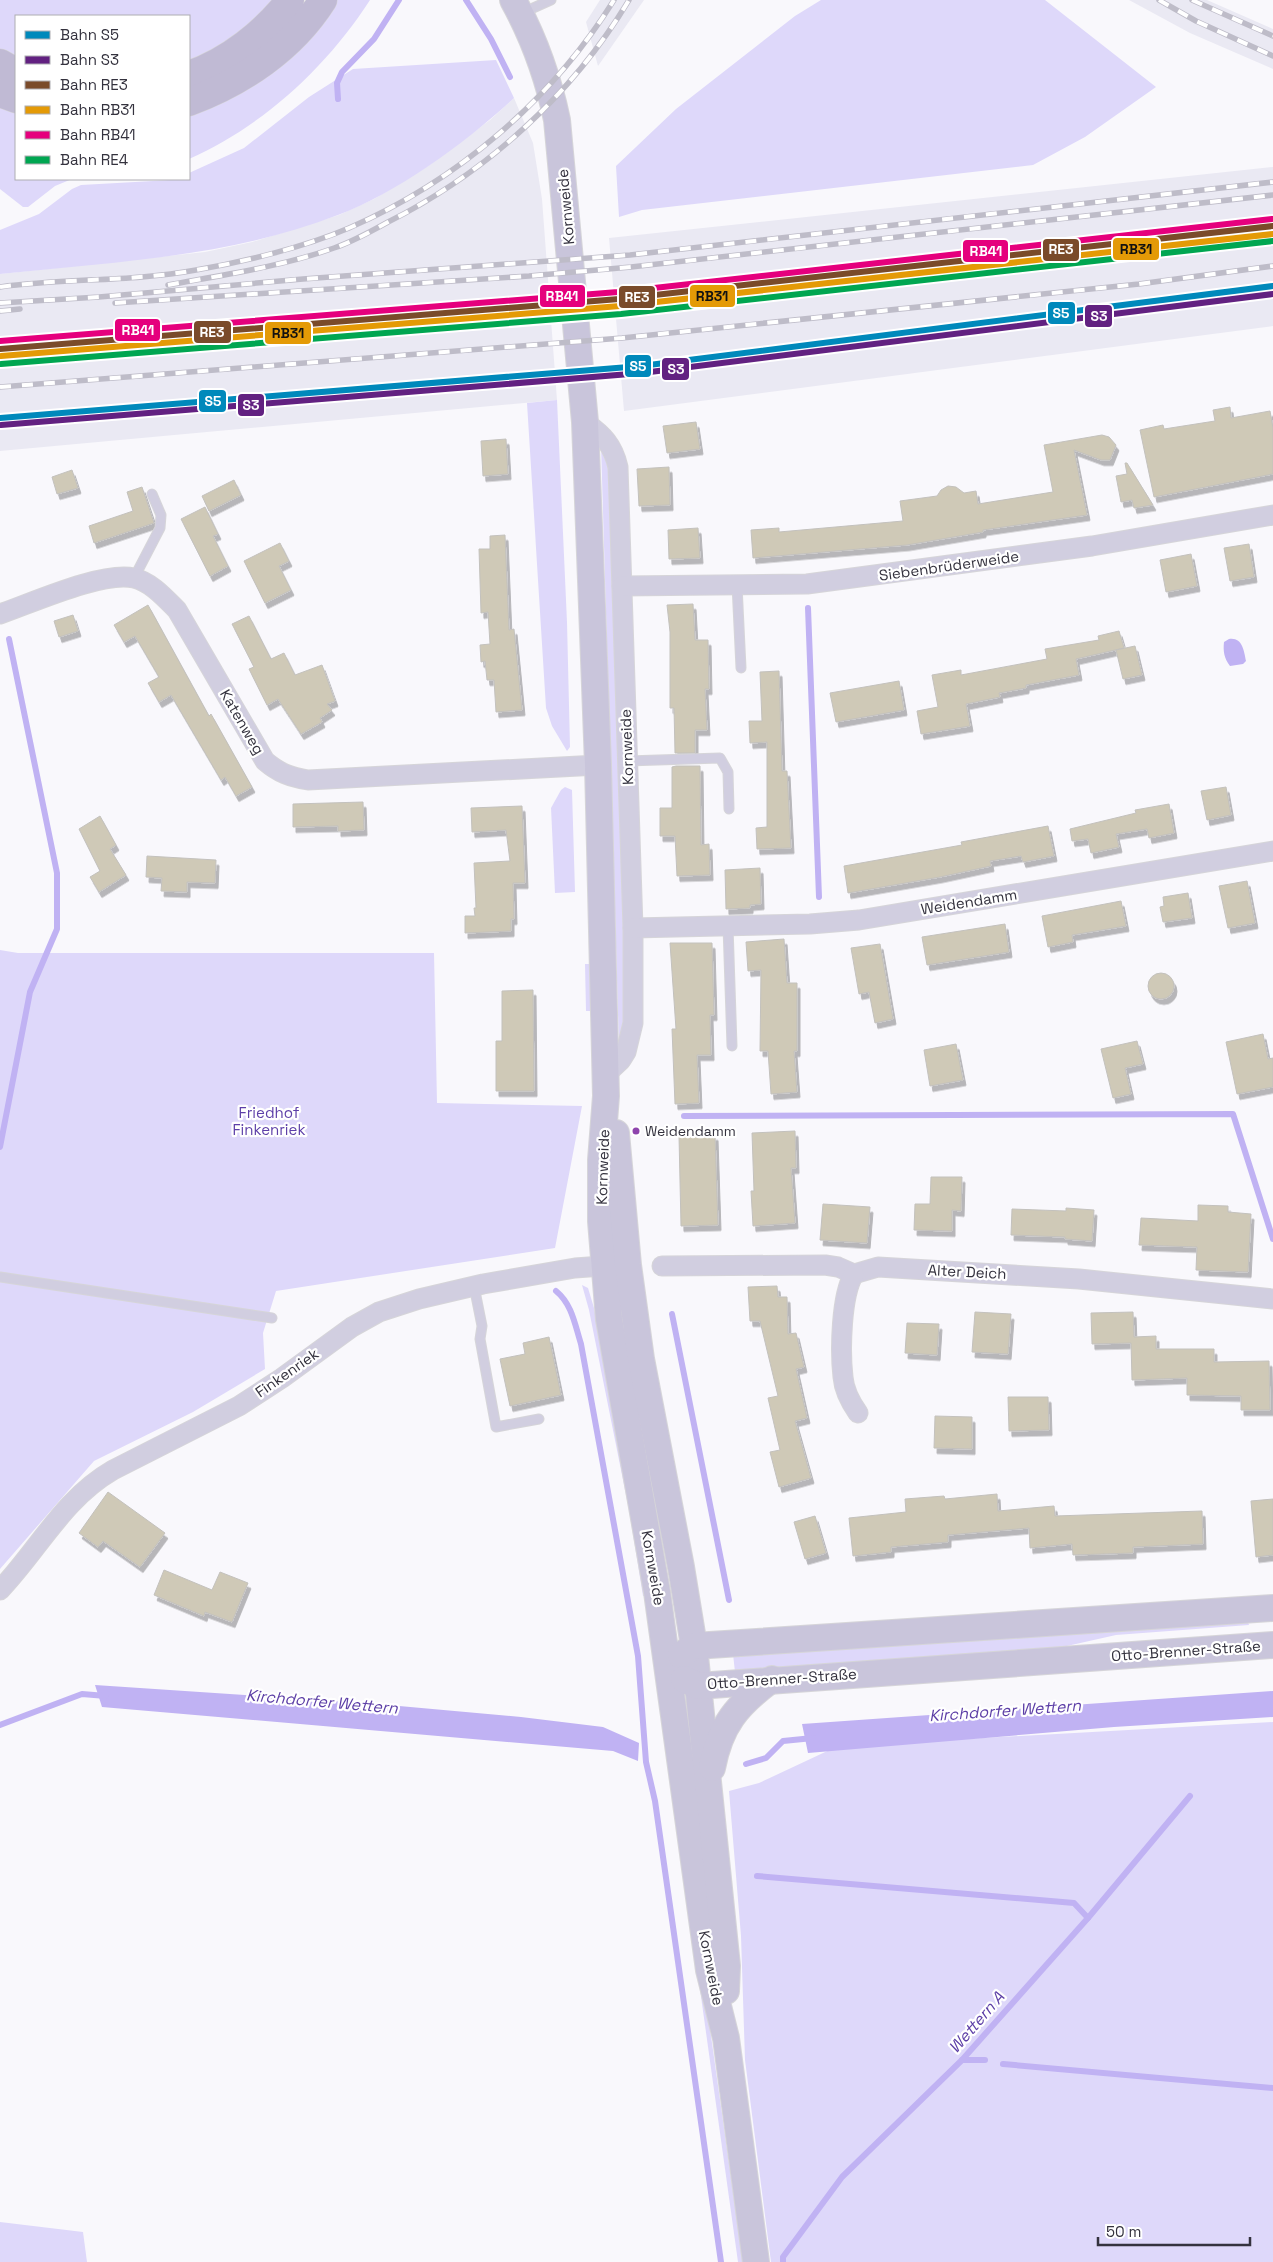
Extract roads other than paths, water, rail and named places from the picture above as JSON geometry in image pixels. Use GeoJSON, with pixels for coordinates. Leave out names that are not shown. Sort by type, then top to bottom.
{"type":"FeatureCollection","features":[{"type":"Feature","properties":{"kind":"highway"},"geometry":{"type":"LineString","coordinates":[[190,74],[247,44],[276,17],[290,0]]}},
{"type":"Feature","properties":{"kind":"highway"},"geometry":{"type":"LineString","coordinates":[[190,102],[220,88],[264,62],[304,25],[322,0]]}},
{"type":"Feature","properties":{"kind":"highway"},"geometry":{"type":"LineString","coordinates":[[0,64],[15,72]]}},
{"type":"Feature","properties":{"kind":"highway"},"geometry":{"type":"LineString","coordinates":[[0,93],[15,99]]}},
{"type":"Feature","properties":{"kind":"main road","name":"Kornweide"},"geometry":{"type":"LineString","coordinates":[[517,7],[547,77],[556,120],[585,422],[598,765],[606,1085],[616,1133],[616,1265],[612,1346],[658,1592],[709,1970],[726,2038],[756,2262]]}},
{"type":"Feature","properties":{"kind":"main road","name":"Kornweide"},"geometry":{"type":"LineString","coordinates":[[616,1265],[649,1406],[681,1567],[694,1646],[727,1966],[726,2038]]}},
{"type":"Feature","properties":{"kind":"main road"},"geometry":{"type":"LineString","coordinates":[[669,1669],[681,1655],[694,1646],[1273,1608]]}},
{"type":"Feature","properties":{"kind":"main road","name":"Otto-Brenner-Straße"},"geometry":{"type":"LineString","coordinates":[[669,1669],[698,1686],[772,1679],[1273,1646]]}},
{"type":"Feature","properties":{"kind":"main road"},"geometry":{"type":"LineString","coordinates":[[708,1789],[715,1754],[731,1716],[744,1700],[772,1679]]}},
{"type":"Feature","properties":{"kind":"street","name":"Kornweide"},"geometry":{"type":"LineString","coordinates":[[585,422],[603,434],[615,455],[618,467],[622,586],[633,1023],[630,1040],[606,1085]]}},
{"type":"Feature","properties":{"kind":"street","name":"Siebenbrüderweide"},"geometry":{"type":"LineString","coordinates":[[622,586],[807,584],[1092,546],[1273,515]]}},
{"type":"Feature","properties":{"kind":"street","name":"Katenweg"},"geometry":{"type":"LineString","coordinates":[[0,614],[105,578],[134,578],[157,591],[177,610],[265,761],[277,772],[288,776],[308,780],[598,765]]}},
{"type":"Feature","properties":{"kind":"street","name":"Weidendamm"},"geometry":{"type":"LineString","coordinates":[[632,928],[810,924],[859,920],[1273,852]]}},
{"type":"Feature","properties":{"kind":"street","name":"Finkenriek"},"geometry":{"type":"LineString","coordinates":[[0,1590],[68,1505],[101,1477],[246,1402],[365,1318],[396,1306],[474,1286],[575,1268],[616,1265]]}},
{"type":"Feature","properties":{"kind":"street"},"geometry":{"type":"LineString","coordinates":[[662,1266],[825,1265],[838,1267],[854,1274],[847,1284],[844,1299],[843,1378],[852,1405],[858,1413]]}},
{"type":"Feature","properties":{"kind":"street","name":"Alter Deich"},"geometry":{"type":"LineString","coordinates":[[854,1274],[878,1267],[1079,1279],[1273,1299]]}},
{"type":"Feature","properties":{"kind":"lane"},"geometry":{"type":"LineString","coordinates":[[517,7],[551,0]]}},
{"type":"Feature","properties":{"kind":"lane"},"geometry":{"type":"LineString","coordinates":[[134,578],[160,528],[161,515],[152,494]]}},
{"type":"Feature","properties":{"kind":"lane"},"geometry":{"type":"LineString","coordinates":[[737,585],[742,668]]}},
{"type":"Feature","properties":{"kind":"lane"},"geometry":{"type":"LineString","coordinates":[[627,761],[720,758],[728,772],[729,809]]}},
{"type":"Feature","properties":{"kind":"lane"},"geometry":{"type":"LineString","coordinates":[[728,926],[732,1046]]}},
{"type":"Feature","properties":{"kind":"lane"},"geometry":{"type":"LineString","coordinates":[[0,1276],[272,1318]]}},
{"type":"Feature","properties":{"kind":"lane"},"geometry":{"type":"LineString","coordinates":[[474,1286],[482,1326],[480,1339],[496,1427],[538,1419]]}},
{"type":"Feature","properties":{"kind":"water"},"geometry":{"type":"Polygon","coordinates":[[[1229,639],[1237,640],[1242,645],[1246,661],[1243,664],[1230,666],[1228,663],[1224,654],[1224,642],[1229,639]]]}},
{"type":"Feature","properties":{"kind":"water"},"geometry":{"type":"Polygon","coordinates":[[[95,1685],[377,1704],[521,1717],[603,1727],[639,1743],[638,1761],[613,1751],[102,1707],[95,1685]]]}},
{"type":"Feature","properties":{"kind":"water"},"geometry":{"type":"Polygon","coordinates":[[[1273,1691],[1273,1717],[1114,1727],[808,1753],[802,1724],[1273,1691]]]}},
{"type":"Feature","properties":{"kind":"waterway"},"geometry":{"type":"LineString","coordinates":[[338,99],[337,83],[342,72],[374,39],[399,0]]}},
{"type":"Feature","properties":{"kind":"waterway"},"geometry":{"type":"LineString","coordinates":[[466,0],[491,39],[510,77]]}},
{"type":"Feature","properties":{"kind":"waterway"},"geometry":{"type":"LineString","coordinates":[[808,608],[819,897]]}},
{"type":"Feature","properties":{"kind":"waterway"},"geometry":{"type":"LineString","coordinates":[[0,1147],[30,992],[57,929],[57,873],[9,639]]}},
{"type":"Feature","properties":{"kind":"waterway"},"geometry":{"type":"LineString","coordinates":[[684,1116],[1233,1114],[1273,1239]]}},
{"type":"Feature","properties":{"kind":"waterway"},"geometry":{"type":"LineString","coordinates":[[556,1291],[569,1308],[581,1344],[638,1656],[646,1762],[655,1801],[721,2262]]}},
{"type":"Feature","properties":{"kind":"waterway"},"geometry":{"type":"LineString","coordinates":[[672,1314],[729,1600]]}},
{"type":"Feature","properties":{"kind":"waterway","name":"Kirchdorfer Wettern"},"geometry":{"type":"LineString","coordinates":[[0,1725],[82,1694],[106,1696]]}},
{"type":"Feature","properties":{"kind":"waterway","name":"Kirchdorfer Wettern"},"geometry":{"type":"LineString","coordinates":[[746,1764],[766,1758],[783,1741],[813,1738]]}},
{"type":"Feature","properties":{"kind":"waterway","name":"Wettern A"},"geometry":{"type":"LineString","coordinates":[[783,2262],[783,2257],[842,2177],[962,2060],[1088,1918],[1190,1796]]}},
{"type":"Feature","properties":{"kind":"waterway"},"geometry":{"type":"LineString","coordinates":[[757,1876],[1074,1903],[1088,1918]]}},
{"type":"Feature","properties":{"kind":"waterway"},"geometry":{"type":"LineString","coordinates":[[962,2060],[985,2060]]}},
{"type":"Feature","properties":{"kind":"waterway"},"geometry":{"type":"LineString","coordinates":[[1003,2064],[1273,2088]]}},
{"type":"Feature","properties":{"kind":"railway"},"geometry":{"type":"LineString","coordinates":[[0,287],[172,274],[196,270],[274,253],[349,228],[389,209],[427,187],[464,162],[499,134],[562,71],[589,37],[614,0]]}},
{"type":"Feature","properties":{"kind":"railway"},"geometry":{"type":"LineString","coordinates":[[168,285],[251,270],[314,255],[354,240],[424,202],[459,180],[493,155],[554,99],[581,68],[629,0]]}},
{"type":"Feature","properties":{"kind":"railway"},"geometry":{"type":"LineString","coordinates":[[1159,0],[1196,21],[1273,56]]}},
{"type":"Feature","properties":{"kind":"railway"},"geometry":{"type":"LineString","coordinates":[[1192,0],[1273,36]]}},
{"type":"Feature","properties":{"kind":"railway"},"geometry":{"type":"LineString","coordinates":[[0,303],[99,297],[303,279],[630,255],[1273,182]]}},
{"type":"Feature","properties":{"kind":"railway"},"geometry":{"type":"LineString","coordinates":[[115,303],[529,276],[631,267],[1273,195]]}},
{"type":"Feature","properties":{"kind":"railway"},"geometry":{"type":"LineString","coordinates":[[0,387],[622,338],[1139,284],[1273,266]]}},
{"type":"Feature","properties":{"kind":"railway"},"geometry":{"type":"LineString","coordinates":[[0,311],[20,309]]}},
{"type":"Feature","properties":{"kind":"rail line","name":"RB41"},"geometry":{"type":"LineString","coordinates":[[0,341],[618,292],[1272,219]]}},
{"type":"Feature","properties":{"kind":"rail line","name":"RE3"},"geometry":{"type":"LineString","coordinates":[[0,349],[619,299],[1273,226]]}},
{"type":"Feature","properties":{"kind":"rail line","name":"RB31"},"geometry":{"type":"LineString","coordinates":[[1,356],[620,306],[1273,234]]}},
{"type":"Feature","properties":{"kind":"rail line","name":"RE4"},"geometry":{"type":"LineString","coordinates":[[1,364],[621,314],[1273,241]]}},
{"type":"Feature","properties":{"kind":"rail line","name":"S5"},"geometry":{"type":"LineString","coordinates":[[0,418],[641,366],[1273,286]]}},
{"type":"Feature","properties":{"kind":"rail line","name":"S3"},"geometry":{"type":"LineString","coordinates":[[1,425],[642,373],[1273,294]]}},
{"type":"Feature","properties":{"kind":"place","name":"Weidendamm"},"geometry":{"type":"Point","coordinates":[636,1131]}},
{"type":"Feature","properties":{"kind":"park label","name":"Friedhof Finkenriek"},"geometry":{"type":"Point","coordinates":[269,1122]}}]}
